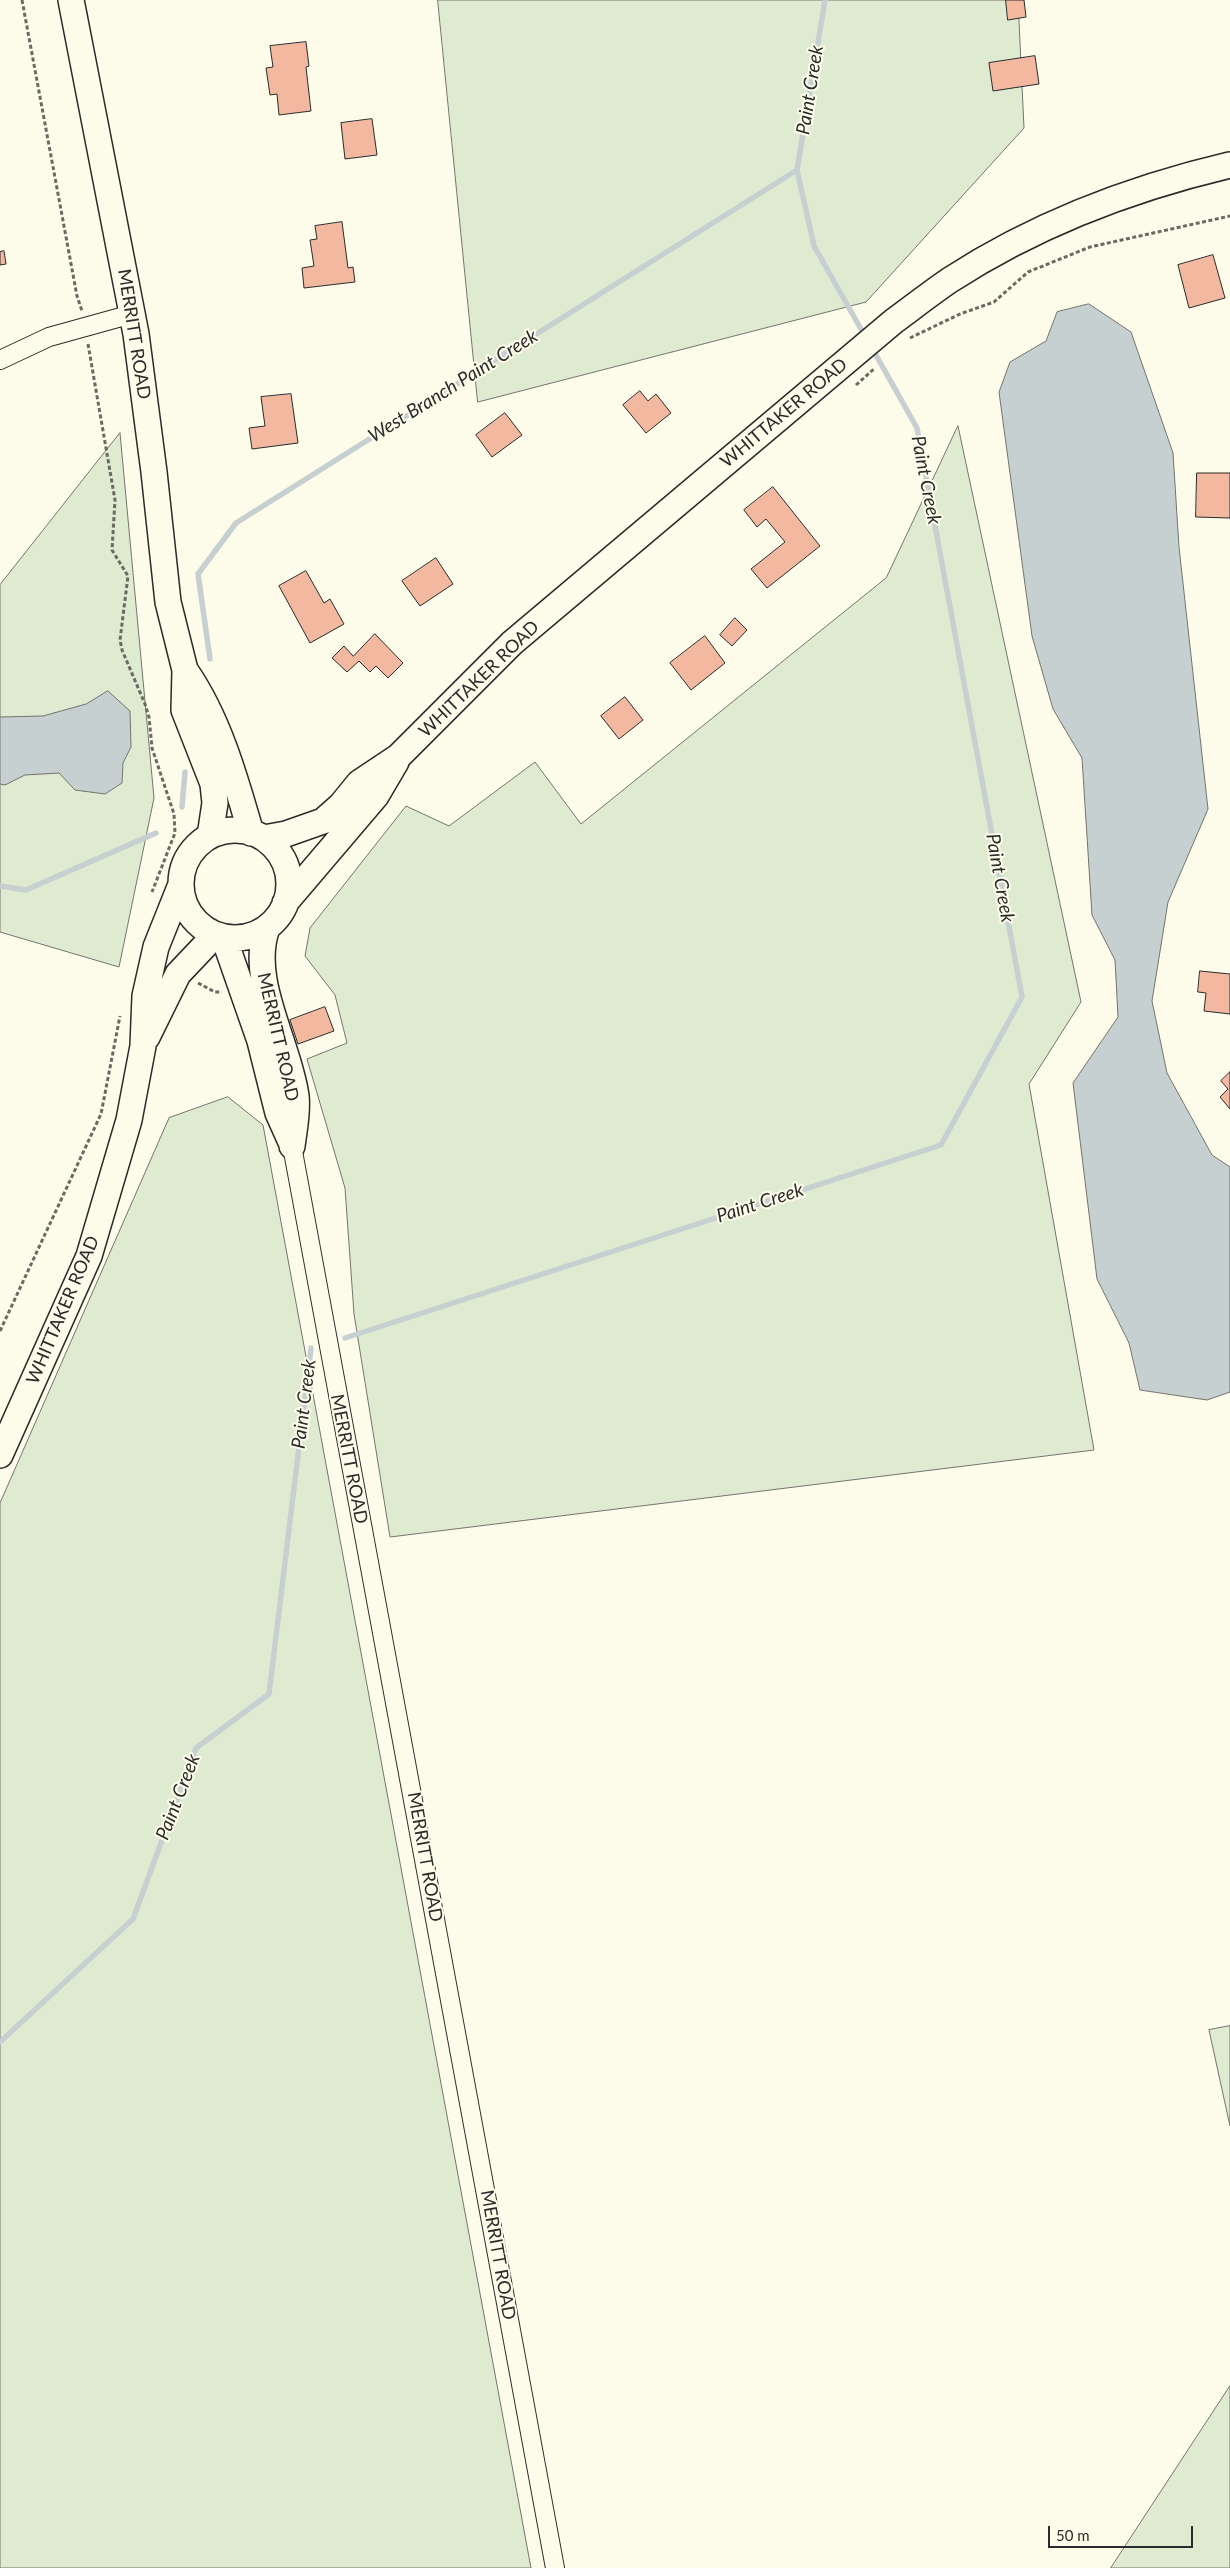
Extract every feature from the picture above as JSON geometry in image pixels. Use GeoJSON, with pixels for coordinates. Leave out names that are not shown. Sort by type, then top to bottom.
{"type":"FeatureCollection","features":[{"type":"Feature","properties":{"kind":"main road","name":"MERRITT ROAD"},"geometry":{"type":"LineString","coordinates":[[71,0],[132,314],[154,472],[168,602],[185,670],[184,710],[212,784],[215,803],[210,836]]}},
{"type":"Feature","properties":{"kind":"main road","name":"WHITTAKER ROAD"},"geometry":{"type":"LineString","coordinates":[[257,835],[294,832],[323,821],[341,805],[359,783],[398,757],[512,643],[836,370],[903,329],[950,280],[1074,215],[1127,195],[1230,165]]}},
{"type":"Feature","properties":{"kind":"main road","name":"MERRITT ROAD"},"geometry":{"type":"LineString","coordinates":[[185,670],[202,694],[257,835]]}},
{"type":"Feature","properties":{"kind":"main road","name":"WHITTAKER ROAD"},"geometry":{"type":"LineString","coordinates":[[286,903],[376,796],[398,757]]}},
{"type":"Feature","properties":{"kind":"main road"},"geometry":{"type":"LineString","coordinates":[[237,830],[257,835],[275,848],[283,860],[288,874],[289,889],[286,903],[278,917],[267,928],[253,936],[239,938],[220,936],[202,928],[191,916],[184,902],[180,887],[182,872],[188,857],[197,845],[210,836],[237,830]]}},
{"type":"Feature","properties":{"kind":"main road","name":"WHITTAKER ROAD"},"geometry":{"type":"LineString","coordinates":[[1,1451],[89,1256],[128,1120],[143,1046],[145,996],[156,947],[180,887]]}},
{"type":"Feature","properties":{"kind":"main road","name":"MERRITT ROAD"},"geometry":{"type":"LineString","coordinates":[[267,928],[261,952],[262,974],[288,1060],[296,1098],[292,1146]]}},
{"type":"Feature","properties":{"kind":"main road","name":"MERRITT ROAD"},"geometry":{"type":"LineString","coordinates":[[220,936],[260,1041],[278,1113],[292,1146]]}},
{"type":"Feature","properties":{"kind":"main road","name":"WHITTAKER ROAD"},"geometry":{"type":"LineString","coordinates":[[143,1046],[178,974],[220,936]]}},
{"type":"Feature","properties":{"kind":"street"},"geometry":{"type":"LineString","coordinates":[[0,360],[49,337],[132,314]]}},
{"type":"Feature","properties":{"kind":"street","name":"MERRITT ROAD"},"geometry":{"type":"LineString","coordinates":[[292,1146],[555,2568]]}},
{"type":"Feature","properties":{"kind":"path"},"geometry":{"type":"LineString","coordinates":[[22,0],[77,296],[87,326],[88,355],[115,500],[112,550],[128,576],[120,640],[149,717],[152,748],[174,814],[175,834],[151,894]]}},
{"type":"Feature","properties":{"kind":"path"},"geometry":{"type":"LineString","coordinates":[[903,329],[960,314],[994,302],[1028,272],[1090,247],[1230,216]]}},
{"type":"Feature","properties":{"kind":"path"},"geometry":{"type":"LineString","coordinates":[[196,982],[214,992],[230,988]]}},
{"type":"Feature","properties":{"kind":"path"},"geometry":{"type":"LineString","coordinates":[[0,1331],[101,1114],[122,1006]]}},
{"type":"Feature","properties":{"kind":"green space"},"geometry":{"type":"Polygon","coordinates":[[[438,0],[1018,0],[1024,128],[866,302],[478,402],[438,0]]]}},
{"type":"Feature","properties":{"kind":"green space"},"geometry":{"type":"Polygon","coordinates":[[[958,426],[1081,1002],[1029,1084],[1094,1450],[390,1537],[354,1314],[345,1188],[307,1059],[347,1043],[335,995],[305,956],[310,928],[406,806],[449,826],[535,762],[581,824],[886,578],[958,426]]]}},
{"type":"Feature","properties":{"kind":"green space"},"geometry":{"type":"Polygon","coordinates":[[[120,433],[154,798],[119,967],[0,932],[0,585],[120,433]]]}},
{"type":"Feature","properties":{"kind":"green space"},"geometry":{"type":"Polygon","coordinates":[[[228,1097],[263,1125],[531,2568],[0,2568],[0,1503],[169,1118],[228,1097]]]}},
{"type":"Feature","properties":{"kind":"green space"},"geometry":{"type":"Polygon","coordinates":[[[1230,2026],[1230,2126],[1209,2030],[1230,2026]]]}},
{"type":"Feature","properties":{"kind":"green space"},"geometry":{"type":"Polygon","coordinates":[[[1230,2386],[1230,2568],[1111,2568],[1230,2386]]]}},
{"type":"Feature","properties":{"kind":"shaded area"},"geometry":{"type":"Polygon","coordinates":[[[1089,304],[1131,332],[1173,453],[1179,547],[1208,809],[1168,902],[1152,1001],[1167,1073],[1212,1155],[1230,1167],[1230,1392],[1207,1400],[1140,1390],[1129,1343],[1097,1279],[1073,1083],[1118,1017],[1115,960],[1092,915],[1082,758],[1053,709],[1032,636],[999,392],[1010,362],[1046,341],[1057,312],[1089,304]]]}},
{"type":"Feature","properties":{"kind":"shaded area"},"geometry":{"type":"Polygon","coordinates":[[[108,691],[130,711],[131,747],[123,763],[122,783],[105,794],[75,790],[59,773],[25,775],[5,785],[0,784],[0,717],[43,716],[86,704],[108,691]]]}},
{"type":"Feature","properties":{"kind":"building"},"geometry":{"type":"Polygon","coordinates":[[[1006,0],[1024,0],[1026,17],[1008,20],[1006,0]]]}},
{"type":"Feature","properties":{"kind":"building"},"geometry":{"type":"Polygon","coordinates":[[[306,42],[309,66],[306,67],[311,111],[279,115],[277,94],[270,95],[266,68],[273,67],[270,46],[306,42]]]}},
{"type":"Feature","properties":{"kind":"building"},"geometry":{"type":"Polygon","coordinates":[[[1035,56],[1039,84],[993,91],[989,63],[1035,56]]]}},
{"type":"Feature","properties":{"kind":"building"},"geometry":{"type":"Polygon","coordinates":[[[372,119],[377,155],[345,159],[341,123],[372,119]]]}},
{"type":"Feature","properties":{"kind":"building"},"geometry":{"type":"Polygon","coordinates":[[[342,222],[348,268],[353,267],[355,282],[304,288],[302,268],[314,266],[310,240],[317,239],[315,226],[342,222]]]}},
{"type":"Feature","properties":{"kind":"building"},"geometry":{"type":"Polygon","coordinates":[[[4,251],[6,264],[0,265],[0,252],[4,251]]]}},
{"type":"Feature","properties":{"kind":"building"},"geometry":{"type":"Polygon","coordinates":[[[1213,255],[1225,298],[1189,308],[1178,265],[1213,255]]]}},
{"type":"Feature","properties":{"kind":"building"},"geometry":{"type":"Polygon","coordinates":[[[640,391],[648,401],[656,394],[671,413],[646,433],[623,405],[640,391]]]}},
{"type":"Feature","properties":{"kind":"building"},"geometry":{"type":"Polygon","coordinates":[[[291,394],[298,443],[252,449],[249,428],[265,426],[261,397],[291,394]]]}},
{"type":"Feature","properties":{"kind":"building"},"geometry":{"type":"Polygon","coordinates":[[[505,413],[522,435],[492,457],[476,435],[505,413]]]}},
{"type":"Feature","properties":{"kind":"building"},"geometry":{"type":"Polygon","coordinates":[[[1197,473],[1230,473],[1230,518],[1196,517],[1197,473]]]}},
{"type":"Feature","properties":{"kind":"building"},"geometry":{"type":"Polygon","coordinates":[[[773,487],[820,546],[767,588],[751,569],[785,542],[766,519],[757,527],[744,510],[773,487]]]}},
{"type":"Feature","properties":{"kind":"building"},"geometry":{"type":"Polygon","coordinates":[[[436,558],[453,584],[420,606],[402,581],[436,558]]]}},
{"type":"Feature","properties":{"kind":"building"},"geometry":{"type":"Polygon","coordinates":[[[306,571],[324,603],[330,599],[344,624],[310,643],[279,586],[306,571]]]}},
{"type":"Feature","properties":{"kind":"building"},"geometry":{"type":"Polygon","coordinates":[[[735,618],[747,630],[732,646],[720,635],[735,618]]]}},
{"type":"Feature","properties":{"kind":"building"},"geometry":{"type":"Polygon","coordinates":[[[375,634],[403,663],[388,678],[376,666],[370,672],[359,661],[347,672],[332,658],[344,646],[353,656],[375,634]]]}},
{"type":"Feature","properties":{"kind":"building"},"geometry":{"type":"Polygon","coordinates":[[[705,636],[725,663],[691,690],[670,663],[705,636]]]}},
{"type":"Feature","properties":{"kind":"building"},"geometry":{"type":"Polygon","coordinates":[[[625,697],[643,720],[619,739],[601,716],[625,697]]]}},
{"type":"Feature","properties":{"kind":"building"},"geometry":{"type":"Polygon","coordinates":[[[1200,971],[1230,974],[1230,1014],[1204,1011],[1206,993],[1198,992],[1200,971]]]}},
{"type":"Feature","properties":{"kind":"building"},"geometry":{"type":"Polygon","coordinates":[[[325,1007],[334,1031],[298,1044],[290,1020],[325,1007]]]}},
{"type":"Feature","properties":{"kind":"building"},"geometry":{"type":"Polygon","coordinates":[[[1230,1072],[1230,1109],[1220,1097],[1228,1089],[1221,1081],[1230,1072]]]}},
{"type":"Feature","properties":{"kind":"waterway","name":"Paint Creek"},"geometry":{"type":"LineString","coordinates":[[825,0],[797,170],[814,246],[866,338]]}},
{"type":"Feature","properties":{"kind":"waterway","name":"West Branch Paint Creek"},"geometry":{"type":"LineString","coordinates":[[210,659],[198,574],[236,523],[797,170]]}},
{"type":"Feature","properties":{"kind":"waterway","name":"Paint Creek"},"geometry":{"type":"LineString","coordinates":[[345,1338],[941,1145],[1022,997],[917,428],[872,348]]}},
{"type":"Feature","properties":{"kind":"waterway","name":"West Branch Paint Creek"},"geometry":{"type":"LineString","coordinates":[[182,807],[185,772]]}},
{"type":"Feature","properties":{"kind":"waterway","name":"West Branch Paint Creek"},"geometry":{"type":"LineString","coordinates":[[0,886],[26,890],[156,833]]}},
{"type":"Feature","properties":{"kind":"waterway","name":"Paint Creek"},"geometry":{"type":"LineString","coordinates":[[0,2042],[133,1919],[196,1748],[269,1694],[311,1348]]}}]}
